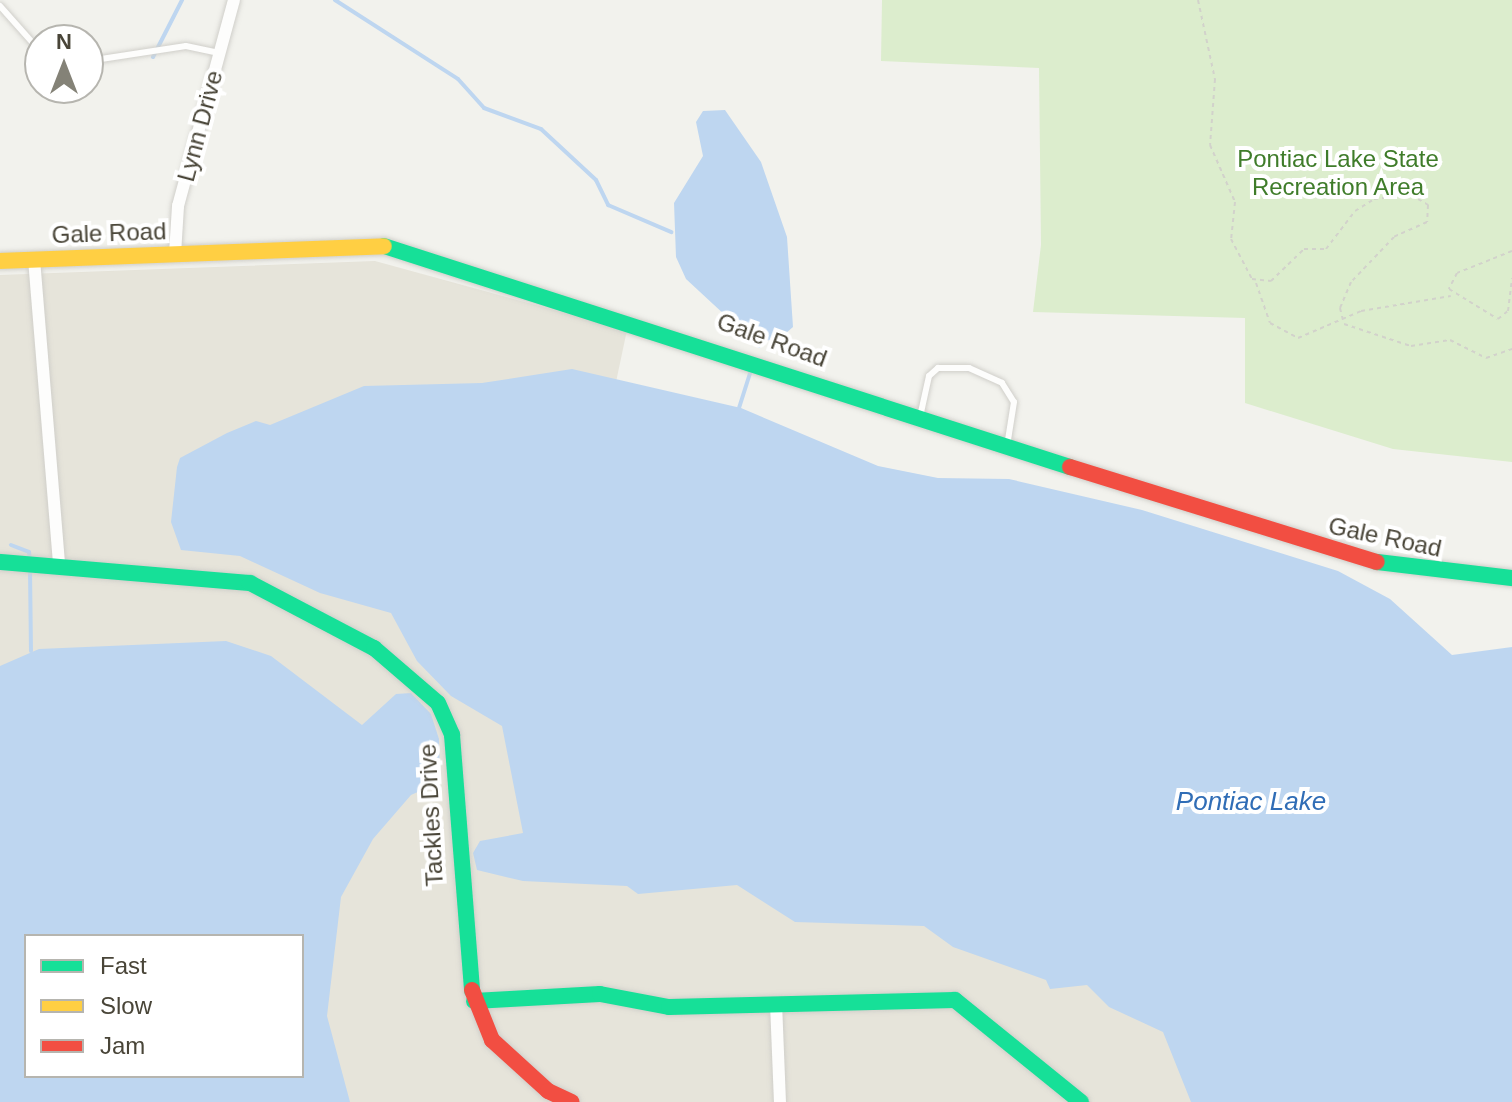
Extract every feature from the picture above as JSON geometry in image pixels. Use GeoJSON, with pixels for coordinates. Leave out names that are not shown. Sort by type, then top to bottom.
{"type":"FeatureCollection","features":[{"type":"Feature","properties":{"kind":"street","name":"Lynn Drive"},"geometry":{"type":"LineString","coordinates":[[175,254],[178,206],[234,0]]}},
{"type":"Feature","properties":{"kind":"street","name":"Gale Road"},"geometry":{"type":"LineString","coordinates":[[0,261],[384,246],[416,251],[697,339],[1007,450],[1382,565],[1512,578]]}},
{"type":"Feature","properties":{"kind":"street"},"geometry":{"type":"LineString","coordinates":[[34,259],[59,562]]}},
{"type":"Feature","properties":{"kind":"street","name":"Tackles Drive"},"geometry":{"type":"LineString","coordinates":[[0,562],[59,562],[250,583],[321,614],[438,703],[452,735],[464,958],[474,1001],[492,1040],[548,1091],[572,1102]]}},
{"type":"Feature","properties":{"kind":"street"},"geometry":{"type":"LineString","coordinates":[[474,1001],[600,994],[669,1007],[955,1000],[1081,1102]]}},
{"type":"Feature","properties":{"kind":"street"},"geometry":{"type":"LineString","coordinates":[[776,1003],[780,1102]]}},
{"type":"Feature","properties":{"kind":"lane"},"geometry":{"type":"LineString","coordinates":[[0,6],[24,33]]}},
{"type":"Feature","properties":{"kind":"lane"},"geometry":{"type":"LineString","coordinates":[[104,59],[186,46],[220,53]]}},
{"type":"Feature","properties":{"kind":"lane"},"geometry":{"type":"LineString","coordinates":[[920,421],[929,376],[938,368],[969,368],[1002,383],[1014,402],[1007,450]]}},
{"type":"Feature","properties":{"kind":"path"},"geometry":{"type":"LineString","coordinates":[[1198,0],[1215,79],[1210,145],[1235,202],[1231,239],[1255,282],[1265,316],[1285,335],[1298,338],[1342,319],[1451,296],[1487,317],[1505,317],[1512,278]]}},
{"type":"Feature","properties":{"kind":"path"},"geometry":{"type":"LineString","coordinates":[[1255,282],[1271,281],[1304,249],[1326,249],[1355,211],[1374,199],[1401,193],[1421,199],[1427,222],[1394,237],[1351,282],[1342,319]]}},
{"type":"Feature","properties":{"kind":"path"},"geometry":{"type":"LineString","coordinates":[[1451,296],[1457,273],[1512,251]]}},
{"type":"Feature","properties":{"kind":"path"},"geometry":{"type":"LineString","coordinates":[[1342,319],[1359,333],[1411,346],[1450,340],[1486,358],[1512,349]]}},
{"type":"Feature","properties":{"kind":"shaded area"},"geometry":{"type":"Polygon","coordinates":[[[375,261],[627,330],[612,401],[1348,1102],[0,1102],[0,275],[375,261]]]}},
{"type":"Feature","properties":{"kind":"green space","name":"Pontiac Lake State Recreation Area"},"geometry":{"type":"Polygon","coordinates":[[[882,0],[1512,0],[1512,462],[1393,449],[1245,403],[1245,318],[1033,312],[1041,245],[1039,68],[881,61],[882,0]]]}},
{"type":"Feature","properties":{"kind":"water"},"geometry":{"type":"Polygon","coordinates":[[[725,110],[761,162],[787,237],[793,327],[779,339],[761,341],[740,329],[686,279],[676,257],[674,203],[703,156],[696,122],[703,111],[725,110]]]}},
{"type":"Feature","properties":{"kind":"water","name":"Pontiac Lake"},"geometry":{"type":"Polygon","coordinates":[[[572,369],[741,408],[878,466],[938,478],[1009,479],[1142,510],[1338,571],[1390,599],[1452,655],[1512,647],[1512,1102],[1191,1102],[1163,1032],[1109,1007],[1087,985],[1050,989],[1046,980],[953,947],[924,926],[795,922],[737,885],[638,894],[627,886],[523,881],[477,870],[473,853],[480,841],[523,833],[502,726],[451,696],[417,661],[391,613],[320,593],[240,556],[181,550],[171,522],[177,467],[180,458],[227,433],[256,421],[270,425],[364,386],[482,383],[572,369]]]}},
{"type":"Feature","properties":{"kind":"water"},"geometry":{"type":"Polygon","coordinates":[[[226,641],[271,656],[362,725],[396,694],[411,693],[431,714],[439,739],[440,782],[411,795],[373,839],[341,897],[327,1016],[350,1102],[0,1102],[0,666],[39,649],[226,641]]]}},
{"type":"Feature","properties":{"kind":"waterway"},"geometry":{"type":"LineString","coordinates":[[153,57],[182,0]]}},
{"type":"Feature","properties":{"kind":"waterway"},"geometry":{"type":"LineString","coordinates":[[335,0],[458,79],[484,108],[541,129],[596,180],[608,205],[671,232]]}},
{"type":"Feature","properties":{"kind":"waterway"},"geometry":{"type":"LineString","coordinates":[[759,346],[761,341]]}},
{"type":"Feature","properties":{"kind":"waterway"},"geometry":{"type":"LineString","coordinates":[[739,408],[752,367]]}},
{"type":"Feature","properties":{"kind":"waterway"},"geometry":{"type":"LineString","coordinates":[[11,545],[29,552],[30,561]]}},
{"type":"Feature","properties":{"kind":"waterway"},"geometry":{"type":"LineString","coordinates":[[30,570],[31,651]]}},
{"type":"Feature","properties":{"kind":"traffic: fast"},"geometry":{"type":"LineString","coordinates":[[384,246],[1070,467]]}},
{"type":"Feature","properties":{"kind":"traffic: fast"},"geometry":{"type":"LineString","coordinates":[[0,562],[250,583],[374,648],[438,703],[452,735],[472,990]]}},
{"type":"Feature","properties":{"kind":"traffic: fast"},"geometry":{"type":"LineString","coordinates":[[1377,562],[1512,578]]}},
{"type":"Feature","properties":{"kind":"traffic: fast"},"geometry":{"type":"LineString","coordinates":[[474,1001],[600,994],[669,1007],[955,1000],[1081,1102]]}},
{"type":"Feature","properties":{"kind":"traffic: slow"},"geometry":{"type":"LineString","coordinates":[[0,261],[384,246]]}},
{"type":"Feature","properties":{"kind":"traffic: jam"},"geometry":{"type":"LineString","coordinates":[[1070,467],[1377,562]]}},
{"type":"Feature","properties":{"kind":"traffic: jam"},"geometry":{"type":"LineString","coordinates":[[472,990],[492,1040],[548,1091],[572,1102]]}}]}
